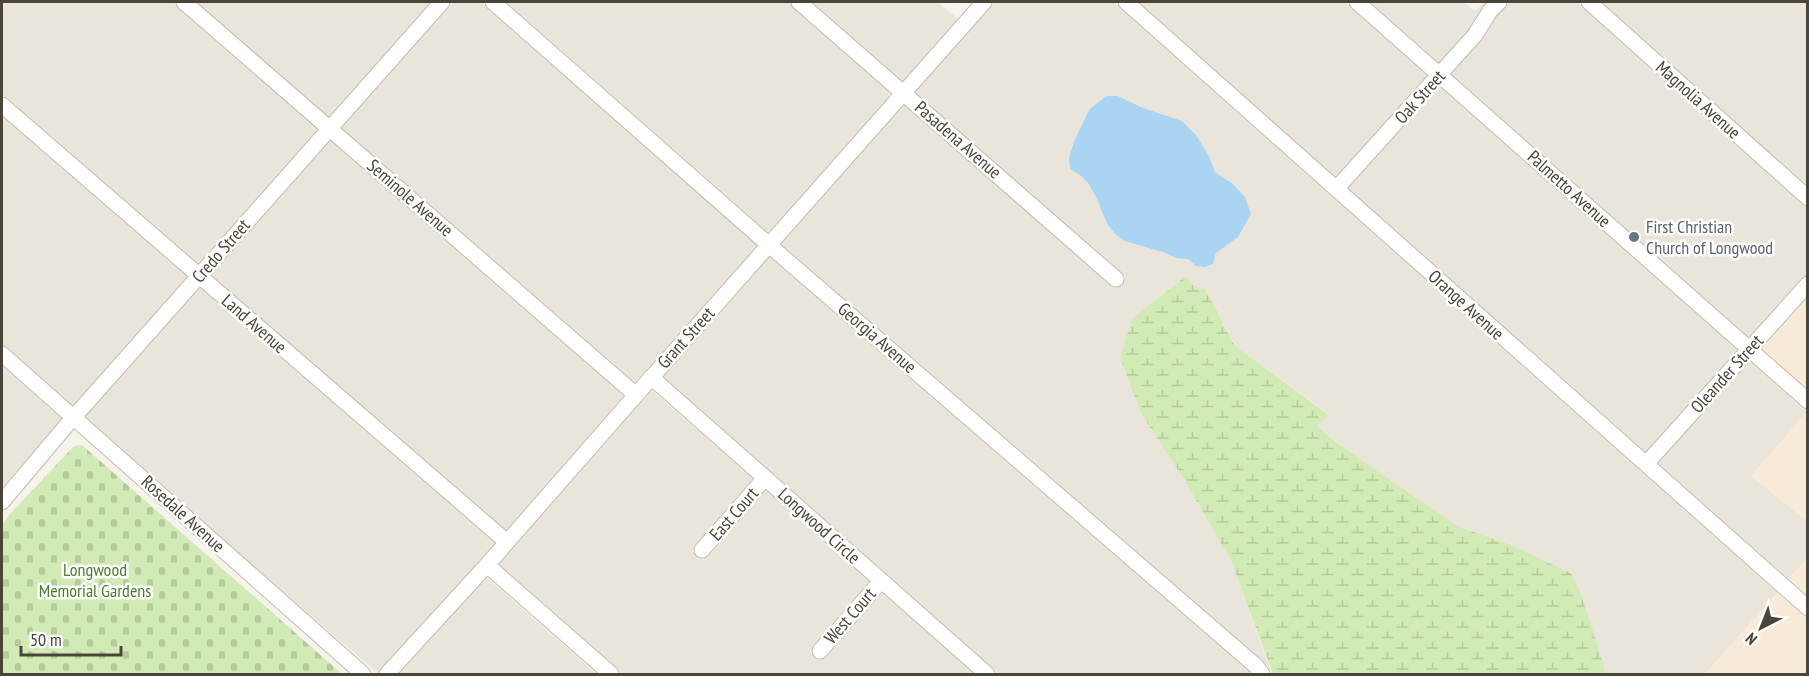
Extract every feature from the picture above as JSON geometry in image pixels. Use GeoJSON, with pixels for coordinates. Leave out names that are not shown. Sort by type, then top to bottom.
{"type":"FeatureCollection","features":[{"type":"Feature","properties":{"kind":"street","name":"Seminole Avenue"},"geometry":{"type":"LineString","coordinates":[[184,2],[636,395]]}},
{"type":"Feature","properties":{"kind":"street","name":"Credo Street"},"geometry":{"type":"LineString","coordinates":[[2,502],[74,417],[442,2]]}},
{"type":"Feature","properties":{"kind":"street","name":"Georgia Avenue"},"geometry":{"type":"LineString","coordinates":[[493,2],[769,245],[1256,666],[1262,675]]}},
{"type":"Feature","properties":{"kind":"street","name":"Pasadena Avenue"},"geometry":{"type":"LineString","coordinates":[[799,2],[1116,279]]}},
{"type":"Feature","properties":{"kind":"street","name":"Grant Street"},"geometry":{"type":"LineString","coordinates":[[387,675],[487,565],[984,2]]}},
{"type":"Feature","properties":{"kind":"street","name":"Orange Avenue"},"geometry":{"type":"LineString","coordinates":[[1126,2],[1808,608]]}},
{"type":"Feature","properties":{"kind":"street","name":"Palmetto Avenue"},"geometry":{"type":"LineString","coordinates":[[1358,2],[1808,401]]}},
{"type":"Feature","properties":{"kind":"street","name":"Oak Street"},"geometry":{"type":"LineString","coordinates":[[1336,189],[1475,35],[1490,11],[1499,2]]}},
{"type":"Feature","properties":{"kind":"street","name":"Magnolia Avenue"},"geometry":{"type":"LineString","coordinates":[[1589,2],[1808,198]]}},
{"type":"Feature","properties":{"kind":"street","name":"Land Avenue"},"geometry":{"type":"LineString","coordinates":[[2,105],[507,542]]}},
{"type":"Feature","properties":{"kind":"street","name":"Oleander Street"},"geometry":{"type":"LineString","coordinates":[[1646,464],[1808,284]]}},
{"type":"Feature","properties":{"kind":"street","name":"Rosedale Avenue"},"geometry":{"type":"LineString","coordinates":[[2,354],[363,675]]}},
{"type":"Feature","properties":{"kind":"street","name":"Longwood Circle"},"geometry":{"type":"LineString","coordinates":[[651,377],[987,675]]}},
{"type":"Feature","properties":{"kind":"street","name":"East Court"},"geometry":{"type":"LineString","coordinates":[[702,550],[765,478]]}},
{"type":"Feature","properties":{"kind":"street"},"geometry":{"type":"LineString","coordinates":[[487,565],[611,675]]}},
{"type":"Feature","properties":{"kind":"street","name":"West Court"},"geometry":{"type":"LineString","coordinates":[[820,651],[881,581]]}},
{"type":"Feature","properties":{"kind":"shaded area"},"geometry":{"type":"Polygon","coordinates":[[[2,2],[173,2],[319,129],[199,266],[2,94],[2,2]]]}},
{"type":"Feature","properties":{"kind":"shaded area"},"geometry":{"type":"Polygon","coordinates":[[[196,2],[432,2],[329,118],[196,2]]]}},
{"type":"Feature","properties":{"kind":"shaded area"},"geometry":{"type":"Polygon","coordinates":[[[454,2],[481,2],[759,246],[636,384],[340,127],[454,2]]]}},
{"type":"Feature","properties":{"kind":"shaded area"},"geometry":{"type":"Polygon","coordinates":[[[506,2],[791,2],[886,85],[889,91],[888,99],[769,234],[506,2]]]}},
{"type":"Feature","properties":{"kind":"shaded area"},"geometry":{"type":"Polygon","coordinates":[[[811,2],[938,2],[959,20],[903,82],[811,2]]]}},
{"type":"Feature","properties":{"kind":"shaded area"},"geometry":{"type":"Polygon","coordinates":[[[993,2],[1114,2],[1778,592],[1705,674],[1606,674],[1593,630],[1571,573],[1509,544],[1459,527],[1333,440],[1317,426],[1329,414],[1234,345],[1205,288],[1143,417],[1185,481],[1230,559],[1272,674],[1262,661],[779,243],[903,103],[1117,289],[1126,277],[913,91],[993,2]],[[1118,96],[1089,110],[1070,169],[1088,183],[1098,198],[1102,212],[1176,258],[1188,259],[1196,266],[1204,267],[1213,264],[1216,253],[1238,237],[1233,184],[1215,172],[1209,156],[1196,135],[1182,121],[1143,108],[1118,96]]]}},
{"type":"Feature","properties":{"kind":"shaded area"},"geometry":{"type":"Polygon","coordinates":[[[1137,2],[1346,2],[1429,76],[1336,179],[1137,2]]]}},
{"type":"Feature","properties":{"kind":"shaded area"},"geometry":{"type":"Polygon","coordinates":[[[1369,2],[1463,2],[1476,10],[1485,2],[1490,2],[1470,31],[1440,64],[1369,2]]]}},
{"type":"Feature","properties":{"kind":"shaded area"},"geometry":{"type":"Polygon","coordinates":[[[1508,2],[1577,2],[1807,208],[1807,274],[1749,339],[1450,74],[1508,2]]]}},
{"type":"Feature","properties":{"kind":"shaded area"},"geometry":{"type":"Polygon","coordinates":[[[1601,2],[1807,2],[1807,187],[1601,2]]]}},
{"type":"Feature","properties":{"kind":"shaded area"},"geometry":{"type":"Polygon","coordinates":[[[1440,85],[1739,350],[1646,454],[1346,188],[1440,85]]]}},
{"type":"Feature","properties":{"kind":"shaded area"},"geometry":{"type":"Polygon","coordinates":[[[2,115],[189,278],[73,408],[2,345],[2,115]]]}},
{"type":"Feature","properties":{"kind":"shaded area"},"geometry":{"type":"Polygon","coordinates":[[[330,138],[625,396],[506,531],[210,275],[330,138]]]}},
{"type":"Feature","properties":{"kind":"shaded area"},"geometry":{"type":"Polygon","coordinates":[[[769,255],[1252,674],[999,674],[660,377],[769,255]]]}},
{"type":"Feature","properties":{"kind":"shaded area"},"geometry":{"type":"Polygon","coordinates":[[[200,287],[496,543],[379,674],[235,551],[84,417],[200,287]]]}},
{"type":"Feature","properties":{"kind":"shaded area"},"geometry":{"type":"Polygon","coordinates":[[[1807,294],[1807,391],[1760,348],[1807,294]]]}},
{"type":"Feature","properties":{"kind":"shaded area"},"geometry":{"type":"Polygon","coordinates":[[[1749,359],[1807,412],[1751,476],[1807,521],[1807,558],[1788,580],[1657,463],[1749,359]]]}},
{"type":"Feature","properties":{"kind":"shaded area"},"geometry":{"type":"Polygon","coordinates":[[[2,365],[63,419],[2,488],[2,365]]]}},
{"type":"Feature","properties":{"kind":"shaded area"},"geometry":{"type":"Polygon","coordinates":[[[650,389],[755,480],[692,551],[703,560],[765,489],[870,582],[810,652],[820,661],[880,591],[975,674],[621,674],[496,564],[650,389]]]}},
{"type":"Feature","properties":{"kind":"shaded area"},"geometry":{"type":"Polygon","coordinates":[[[1807,412],[1807,521],[1751,476],[1807,412]]]}},
{"type":"Feature","properties":{"kind":"shaded area"},"geometry":{"type":"Polygon","coordinates":[[[1807,558],[1807,598],[1788,580],[1807,558]]]}},
{"type":"Feature","properties":{"kind":"shaded area"},"geometry":{"type":"Polygon","coordinates":[[[485,576],[597,674],[397,674],[485,576]]]}},
{"type":"Feature","properties":{"kind":"shaded area"},"geometry":{"type":"Polygon","coordinates":[[[1778,592],[1807,619],[1807,674],[1705,674],[1778,592]]]}},
{"type":"Feature","properties":{"kind":"green space"},"geometry":{"type":"Polygon","coordinates":[[[1185,277],[1199,290],[1205,288],[1234,345],[1329,415],[1317,426],[1333,440],[1459,527],[1509,544],[1571,573],[1580,592],[1606,674],[1273,674],[1230,559],[1185,481],[1143,417],[1120,358],[1132,319],[1185,277]]]}},
{"type":"Feature","properties":{"kind":"green space","name":"Longwood Memorial Gardens"},"geometry":{"type":"Polygon","coordinates":[[[82,445],[342,674],[2,674],[2,525],[74,446],[82,445]]]}},
{"type":"Feature","properties":{"kind":"water"},"geometry":{"type":"Polygon","coordinates":[[[1106,96],[1118,96],[1143,108],[1182,121],[1196,135],[1209,156],[1215,172],[1233,184],[1245,197],[1251,214],[1238,237],[1216,253],[1213,264],[1205,267],[1196,266],[1188,259],[1176,258],[1125,241],[1108,225],[1088,183],[1070,169],[1069,158],[1074,142],[1089,110],[1106,96]]]}},
{"type":"Feature","properties":{"kind":"place","name":"First Christian Church of Longwood"},"geometry":{"type":"Point","coordinates":[1634,237]}}]}
